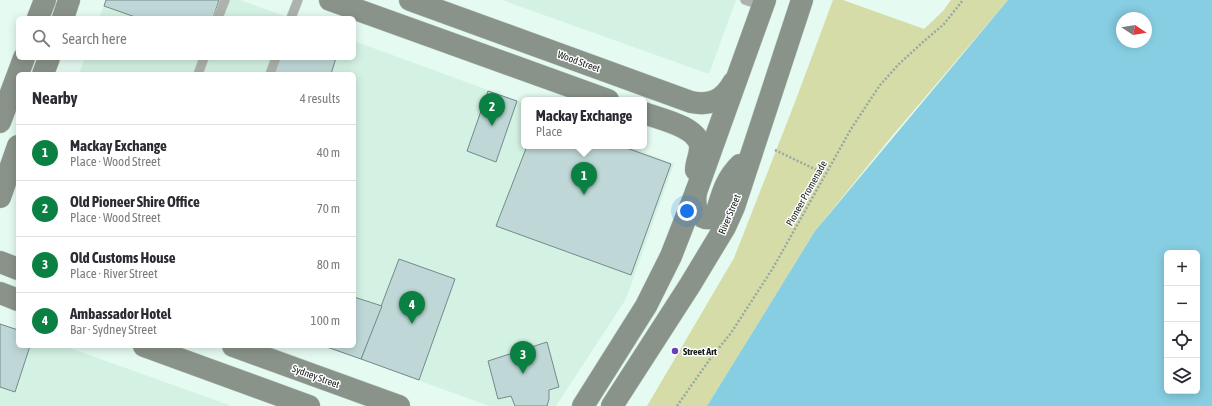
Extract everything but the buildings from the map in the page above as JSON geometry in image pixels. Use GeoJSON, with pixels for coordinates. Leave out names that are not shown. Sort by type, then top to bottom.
{"type":"FeatureCollection","features":[{"type":"Feature","properties":{"kind":"street"},"geometry":{"type":"LineString","coordinates":[[39,16],[45,0]]}},
{"type":"Feature","properties":{"kind":"street"},"geometry":{"type":"LineString","coordinates":[[64,16],[69,0]]}},
{"type":"Feature","properties":{"kind":"street"},"geometry":{"type":"LineString","coordinates":[[330,0],[600,97]]}},
{"type":"Feature","properties":{"kind":"street"},"geometry":{"type":"LineString","coordinates":[[397,24],[406,0]]}},
{"type":"Feature","properties":{"kind":"street","name":"Wood Street"},"geometry":{"type":"LineString","coordinates":[[410,0],[696,103],[709,102],[722,97],[730,89],[738,74]]}},
{"type":"Feature","properties":{"kind":"street","name":"River Street"},"geometry":{"type":"LineString","coordinates":[[612,406],[690,285],[725,227],[760,151],[802,0]]}},
{"type":"Feature","properties":{"kind":"street"},"geometry":{"type":"LineString","coordinates":[[583,406],[659,281],[674,248],[738,74],[758,2]]}},
{"type":"Feature","properties":{"kind":"street"},"geometry":{"type":"LineString","coordinates":[[520,68],[529,43]]}},
{"type":"Feature","properties":{"kind":"street"},"geometry":{"type":"LineString","coordinates":[[19,72],[23,60]]}},
{"type":"Feature","properties":{"kind":"street"},"geometry":{"type":"LineString","coordinates":[[44,72],[48,60]]}},
{"type":"Feature","properties":{"kind":"street"},"geometry":{"type":"LineString","coordinates":[[0,122],[16,79]]}},
{"type":"Feature","properties":{"kind":"street"},"geometry":{"type":"LineString","coordinates":[[647,114],[685,128],[696,137],[700,148],[696,167],[698,181],[695,205],[699,214],[707,219],[716,214],[724,187],[728,180],[736,170],[760,151]]}},
{"type":"Feature","properties":{"kind":"street"},"geometry":{"type":"LineString","coordinates":[[0,197],[16,152]]}},
{"type":"Feature","properties":{"kind":"street"},"geometry":{"type":"LineString","coordinates":[[0,262],[16,268]]}},
{"type":"Feature","properties":{"kind":"street"},"geometry":{"type":"LineString","coordinates":[[0,294],[16,299]]}},
{"type":"Feature","properties":{"kind":"street"},"geometry":{"type":"LineString","coordinates":[[150,348],[309,406]]}},
{"type":"Feature","properties":{"kind":"street","name":"Sydney Street"},"geometry":{"type":"LineString","coordinates":[[239,348],[399,406]]}},
{"type":"Feature","properties":{"kind":"lane"},"geometry":{"type":"LineString","coordinates":[[219,16],[224,0]]}},
{"type":"Feature","properties":{"kind":"lane"},"geometry":{"type":"LineString","coordinates":[[293,16],[298,0]]}},
{"type":"Feature","properties":{"kind":"lane"},"geometry":{"type":"LineString","coordinates":[[199,72],[203,60]]}},
{"type":"Feature","properties":{"kind":"lane"},"geometry":{"type":"LineString","coordinates":[[271,72],[275,60]]}},
{"type":"Feature","properties":{"kind":"path","name":"Pioneer Promenade"},"geometry":{"type":"LineString","coordinates":[[677,406],[710,359],[731,333],[773,268],[851,128],[880,85],[899,64],[944,24],[963,0]]}},
{"type":"Feature","properties":{"kind":"path"},"geometry":{"type":"LineString","coordinates":[[760,151],[825,174]]}},
{"type":"Feature","properties":{"kind":"shaded area"},"geometry":{"type":"Polygon","coordinates":[[[106,0],[240,0],[284,16],[100,16],[106,0]]]}},
{"type":"Feature","properties":{"kind":"shaded area"},"geometry":{"type":"Polygon","coordinates":[[[502,0],[736,0],[709,74],[502,0]]]}},
{"type":"Feature","properties":{"kind":"shaded area"},"geometry":{"type":"Polygon","coordinates":[[[356,42],[521,102],[521,149],[636,149],[674,164],[626,299],[556,406],[489,406],[330,348],[356,348],[356,72],[80,72],[84,60],[356,60],[356,42]]]}},
{"type":"Feature","properties":{"kind":"shaded area"},"geometry":{"type":"Polygon","coordinates":[[[0,324],[16,329],[16,348],[70,348],[232,406],[0,406],[0,324]]]}},
{"type":"Feature","properties":{"kind":"green space"},"geometry":{"type":"Polygon","coordinates":[[[833,0],[843,0],[924,29],[943,11],[951,0],[1008,0],[892,136],[815,231],[707,406],[647,406],[734,258],[833,0]]]}},
{"type":"Feature","properties":{"kind":"water"},"geometry":{"type":"Polygon","coordinates":[[[1008,0],[1212,0],[1212,406],[707,406],[815,231],[1008,0]]]}},
{"type":"Feature","properties":{"kind":"place","name":"Old Pioneer Shire Office"},"geometry":{"type":"Point","coordinates":[492,126]}},
{"type":"Feature","properties":{"kind":"place","name":"Mackay Exchange"},"geometry":{"type":"Point","coordinates":[584,195]}},
{"type":"Feature","properties":{"kind":"place","name":"Ambassador Hotel"},"geometry":{"type":"Point","coordinates":[412,324]}},
{"type":"Feature","properties":{"kind":"place","name":"Street Art"},"geometry":{"type":"Point","coordinates":[675,351]}},
{"type":"Feature","properties":{"kind":"place","name":"Old Customs House"},"geometry":{"type":"Point","coordinates":[523,374]}}]}
